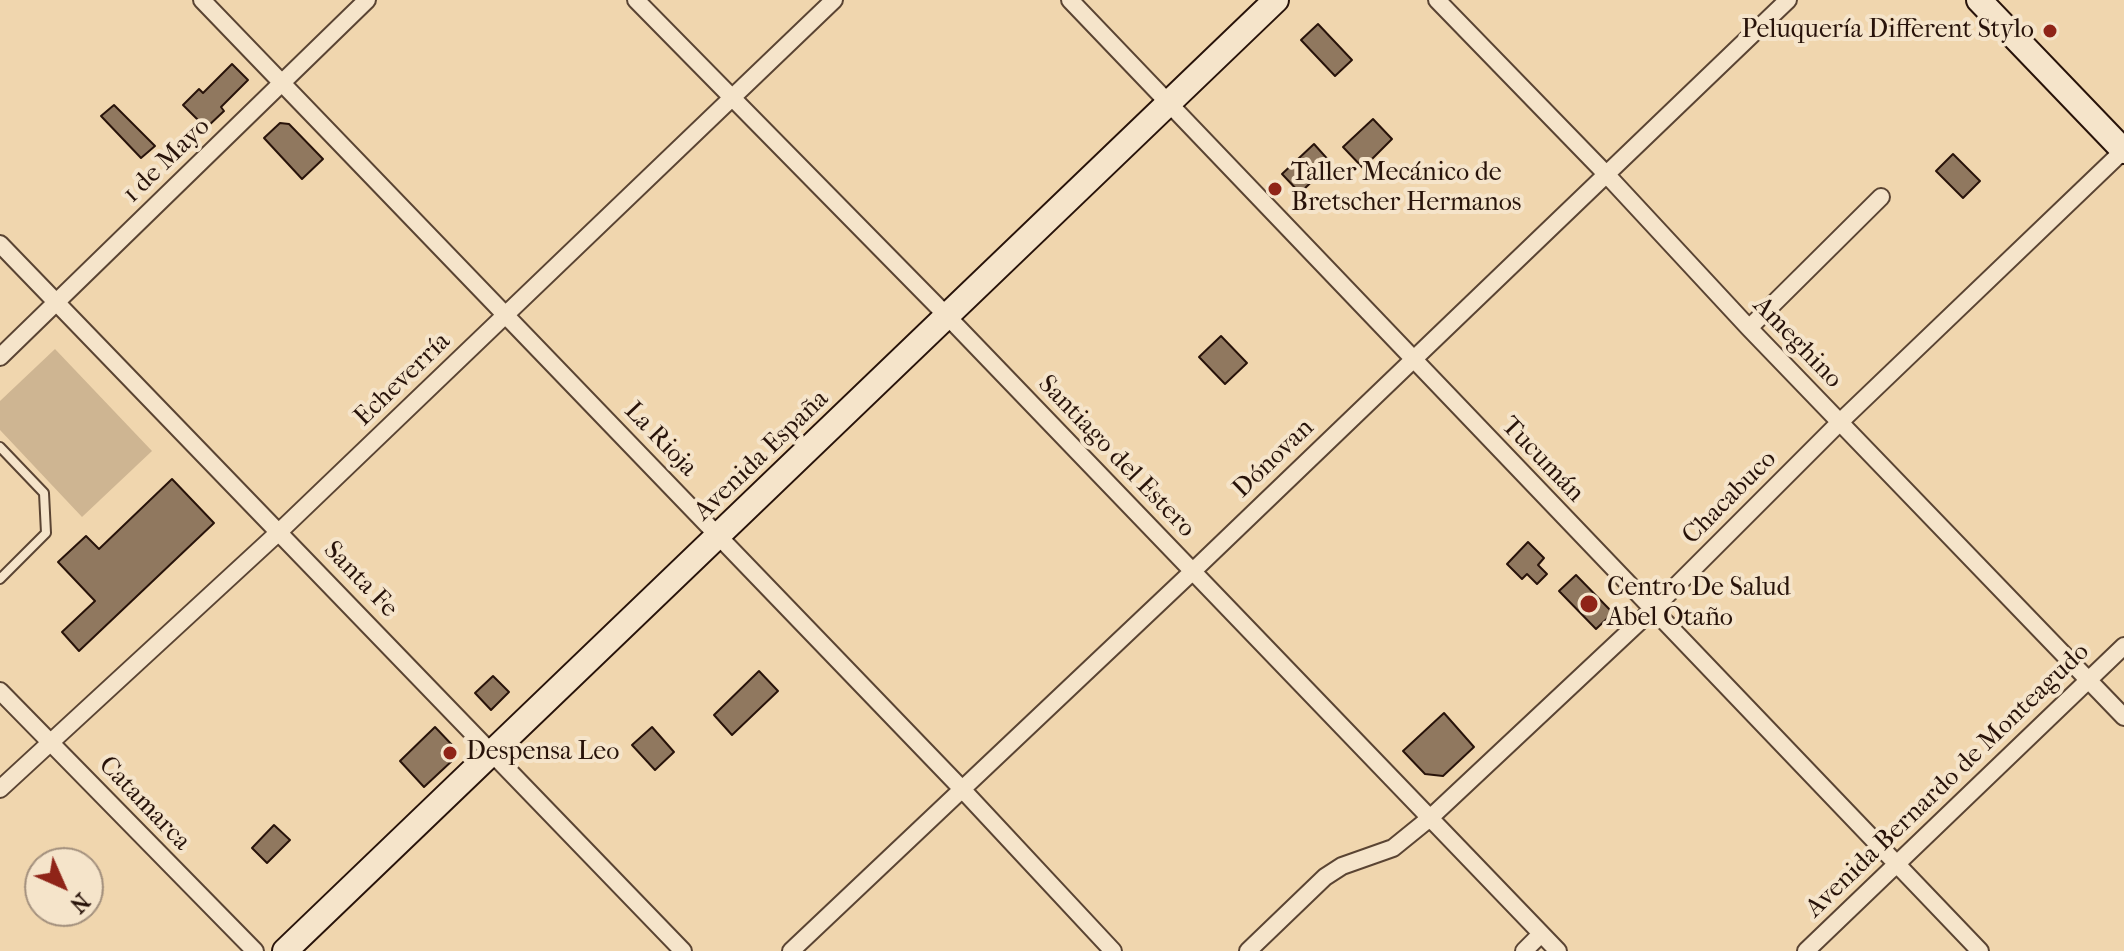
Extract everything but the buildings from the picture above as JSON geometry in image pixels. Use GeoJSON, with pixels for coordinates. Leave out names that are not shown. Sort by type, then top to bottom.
{"type":"FeatureCollection","features":[{"type":"Feature","properties":{"kind":"street","name":"La Rioja"},"geometry":{"type":"LineString","coordinates":[[202,0],[961,788],[1113,951]]}},
{"type":"Feature","properties":{"kind":"street","name":"1 de Mayo"},"geometry":{"type":"LineString","coordinates":[[0,357],[367,0]]}},
{"type":"Feature","properties":{"kind":"street","name":"Santiago del Estero"},"geometry":{"type":"LineString","coordinates":[[636,0],[948,317],[1558,951]]}},
{"type":"Feature","properties":{"kind":"street","name":"Echeverría"},"geometry":{"type":"LineString","coordinates":[[0,789],[280,531],[834,0]]}},
{"type":"Feature","properties":{"kind":"street","name":"Tucumán"},"geometry":{"type":"LineString","coordinates":[[1070,0],[1980,951]]}},
{"type":"Feature","properties":{"kind":"street","name":"Avenida España"},"geometry":{"type":"LineString","coordinates":[[285,951],[1276,0]]}},
{"type":"Feature","properties":{"kind":"street","name":"Ameghino"},"geometry":{"type":"LineString","coordinates":[[1437,0],[2124,717]]}},
{"type":"Feature","properties":{"kind":"street","name":"Dónovan"},"geometry":{"type":"LineString","coordinates":[[791,951],[1193,571],[1788,0]]}},
{"type":"Feature","properties":{"kind":"street"},"geometry":{"type":"LineString","coordinates":[[1979,0],[2124,151]]}},
{"type":"Feature","properties":{"kind":"street","name":"Chacabuco"},"geometry":{"type":"LineString","coordinates":[[1248,951],[1325,877],[1342,866],[1393,848],[1430,818],[1652,610],[1840,422],[2124,151]]}},
{"type":"Feature","properties":{"kind":"street"},"geometry":{"type":"LineString","coordinates":[[1749,328],[1881,197]]}},
{"type":"Feature","properties":{"kind":"street","name":"Santa Fe"},"geometry":{"type":"LineString","coordinates":[[0,244],[683,951]]}},
{"type":"Feature","properties":{"kind":"street","name":"Avenida Bernardo de Monteagudo"},"geometry":{"type":"LineString","coordinates":[[1806,951],[2124,646]]}},
{"type":"Feature","properties":{"kind":"street","name":"Catamarca"},"geometry":{"type":"LineString","coordinates":[[0,691],[255,951]]}},
{"type":"Feature","properties":{"kind":"street"},"geometry":{"type":"LineString","coordinates":[[1524,951],[1541,934]]}},
{"type":"Feature","properties":{"kind":"lane"},"geometry":{"type":"LineString","coordinates":[[0,447],[44,493],[46,504],[46,533],[0,579]]}},
{"type":"Feature","properties":{"kind":"shaded area"},"geometry":{"type":"Polygon","coordinates":[[[55,349],[152,451],[82,517],[0,430],[0,401],[55,349]]]}},
{"type":"Feature","properties":{"kind":"place","name":"Peluquería Different Stylo"},"geometry":{"type":"Point","coordinates":[2050,31]}},
{"type":"Feature","properties":{"kind":"place","name":"Taller Mecánico de Bretscher Hermanos"},"geometry":{"type":"Point","coordinates":[1275,189]}},
{"type":"Feature","properties":{"kind":"place","name":"Centro De Salud Abel Otaño"},"geometry":{"type":"Point","coordinates":[1589,604]}},
{"type":"Feature","properties":{"kind":"place","name":"Despensa Leo"},"geometry":{"type":"Point","coordinates":[450,753]}}]}
